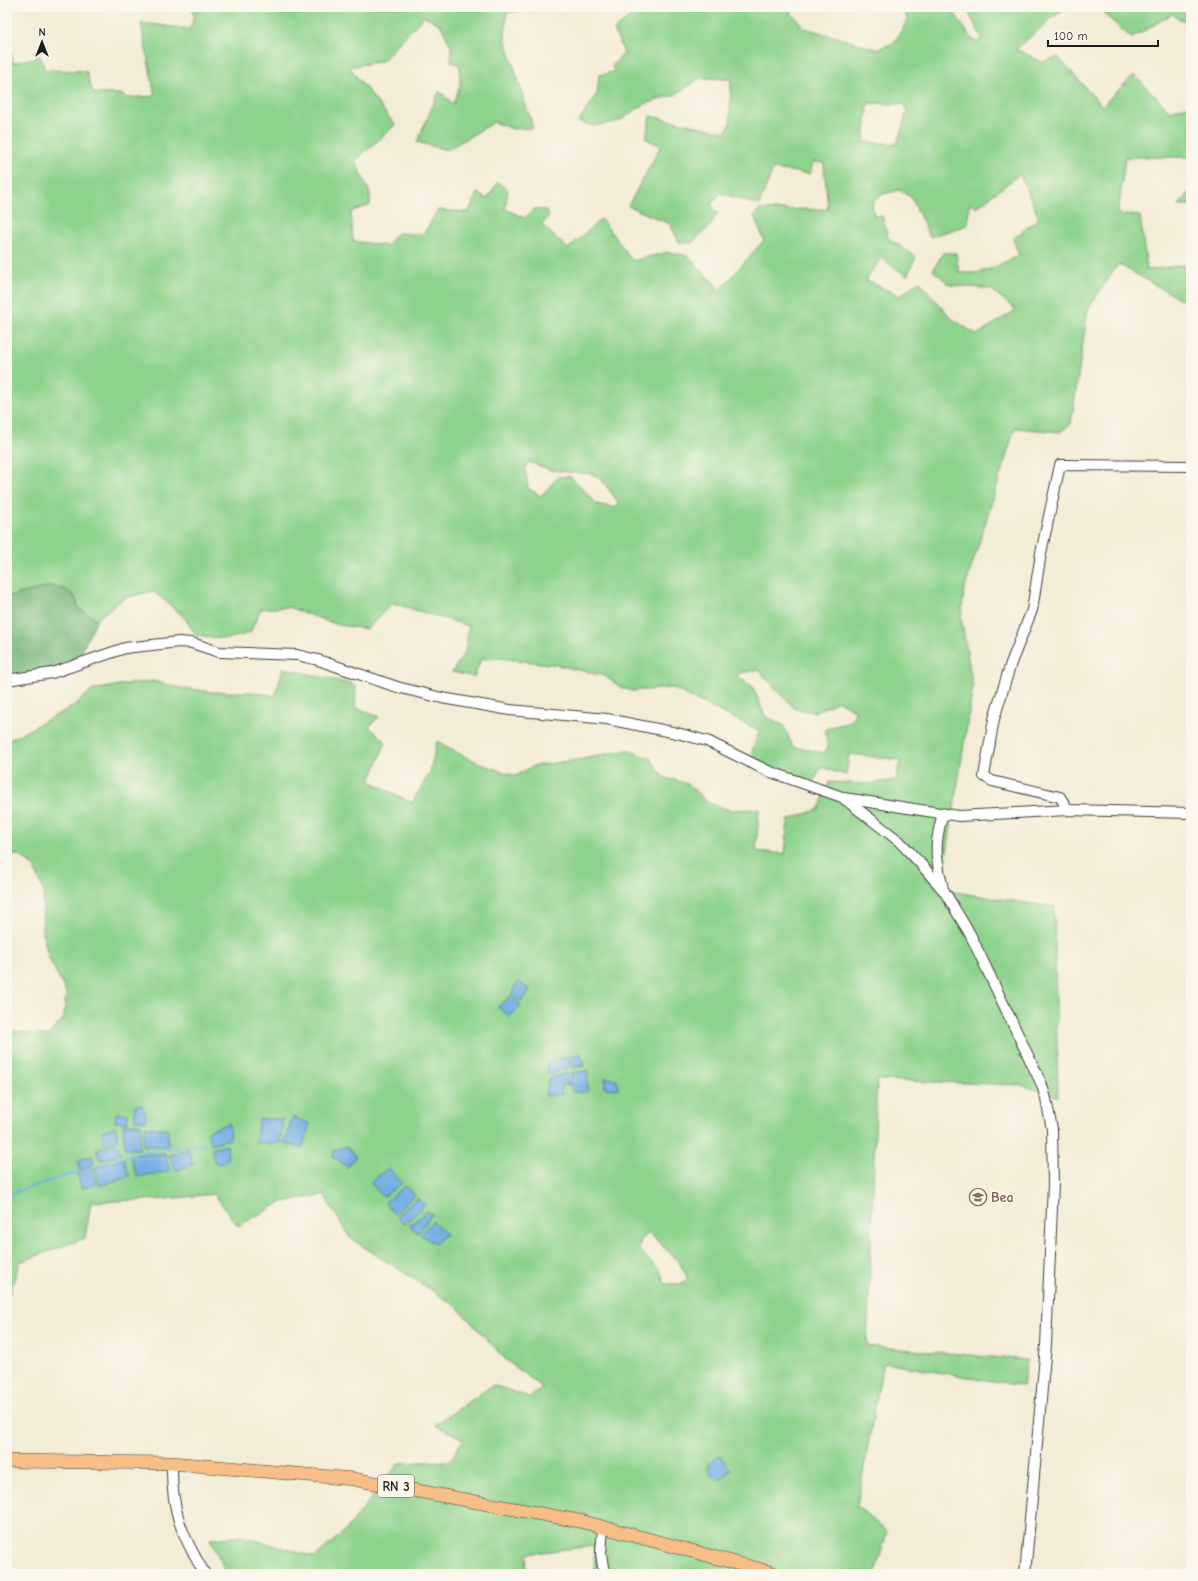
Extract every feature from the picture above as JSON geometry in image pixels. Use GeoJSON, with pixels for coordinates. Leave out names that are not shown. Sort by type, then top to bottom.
{"type":"FeatureCollection","features":[{"type":"Feature","properties":{"kind":"main road","name":"RN 3"},"geometry":{"type":"LineString","coordinates":[[7,1461],[172,1463],[353,1479],[536,1512],[603,1527],[776,1574]]}},
{"type":"Feature","properties":{"kind":"street"},"geometry":{"type":"LineString","coordinates":[[1068,810],[1060,797],[992,781],[984,776],[994,719],[1011,663],[1032,610],[1041,553],[1060,465],[1191,466]]}},
{"type":"Feature","properties":{"kind":"street"},"geometry":{"type":"LineString","coordinates":[[7,680],[52,673],[125,648],[179,642],[192,643],[219,652],[237,654],[297,655],[318,660],[397,687],[442,698],[510,710],[607,719],[677,733],[706,741],[768,771],[842,797],[910,806],[943,814],[974,815],[1068,810],[1191,813]]}},
{"type":"Feature","properties":{"kind":"street"},"geometry":{"type":"LineString","coordinates":[[842,797],[899,841],[944,891],[970,934],[1024,1044],[1046,1099],[1052,1129],[1053,1184],[1046,1345],[1026,1574]]}},
{"type":"Feature","properties":{"kind":"street"},"geometry":{"type":"LineString","coordinates":[[943,814],[938,830],[935,853],[944,891]]}},
{"type":"Feature","properties":{"kind":"street"},"geometry":{"type":"LineString","coordinates":[[172,1463],[172,1482],[179,1523],[188,1545],[205,1574]]}},
{"type":"Feature","properties":{"kind":"street"},"geometry":{"type":"LineString","coordinates":[[603,1527],[601,1553],[604,1574]]}},
{"type":"Feature","properties":{"kind":"green space"},"geometry":{"type":"Polygon","coordinates":[[[192,7],[542,7],[542,10],[507,12],[505,38],[533,128],[513,129],[494,122],[447,150],[417,142],[439,91],[453,104],[460,85],[460,66],[451,61],[451,46],[440,24],[424,16],[382,61],[349,67],[395,125],[355,161],[370,193],[370,205],[351,212],[353,241],[388,246],[394,235],[400,233],[423,235],[438,210],[469,212],[477,193],[487,199],[498,182],[508,190],[505,209],[525,218],[534,209],[546,210],[549,216],[542,225],[568,249],[601,219],[633,261],[667,252],[688,256],[720,290],[764,240],[754,216],[759,210],[828,209],[824,163],[813,162],[810,174],[773,169],[759,205],[720,193],[711,205],[718,212],[711,225],[691,243],[679,242],[670,224],[628,206],[661,146],[646,139],[650,116],[725,132],[730,125],[731,79],[700,78],[677,94],[645,104],[619,121],[594,126],[578,122],[597,94],[599,75],[614,72],[612,66],[624,53],[614,30],[639,10],[637,7],[790,7],[791,13],[805,28],[876,49],[894,43],[907,21],[905,7],[950,7],[972,39],[977,42],[982,38],[966,7],[1065,7],[1016,49],[1042,62],[1058,57],[1102,106],[1134,75],[1170,111],[1191,105],[1191,157],[1125,157],[1118,214],[1140,216],[1147,270],[1191,264],[1191,305],[1118,264],[1088,309],[1071,424],[1060,432],[1015,428],[964,591],[961,618],[973,687],[941,890],[1054,907],[1058,1097],[1021,1085],[877,1080],[867,1346],[1027,1360],[1023,1386],[883,1363],[857,1506],[887,1532],[875,1574],[595,1574],[594,1546],[527,1554],[526,1574],[227,1574],[210,1539],[241,1536],[315,1557],[346,1530],[399,1463],[450,1461],[463,1439],[435,1425],[493,1385],[529,1397],[543,1388],[506,1360],[456,1306],[350,1238],[324,1195],[282,1202],[238,1226],[214,1194],[165,1199],[91,1202],[85,1238],[20,1262],[7,1301],[7,1030],[48,1036],[64,1018],[66,992],[48,956],[42,930],[44,892],[34,867],[20,855],[7,855],[7,741],[72,707],[93,690],[154,681],[181,688],[213,692],[254,692],[275,696],[283,668],[356,685],[355,707],[379,717],[369,727],[386,742],[370,781],[412,803],[430,772],[437,741],[475,761],[516,776],[533,766],[583,759],[627,750],[650,758],[663,777],[688,784],[708,803],[730,810],[759,809],[756,851],[785,854],[788,820],[819,809],[829,782],[865,784],[896,780],[900,760],[849,754],[846,775],[821,767],[813,783],[759,765],[752,752],[759,731],[672,688],[631,691],[620,687],[605,676],[557,665],[499,658],[481,659],[474,677],[452,672],[465,652],[469,626],[392,603],[367,629],[338,625],[288,607],[261,609],[250,633],[227,639],[196,635],[184,617],[153,591],[124,598],[97,619],[79,609],[75,596],[51,586],[7,597],[7,33],[13,63],[40,56],[45,70],[86,71],[93,93],[121,94],[126,98],[155,96],[141,23],[190,29],[194,16],[192,7]],[[868,103],[864,142],[897,144],[907,112],[904,104],[868,103]],[[1020,174],[975,207],[970,203],[967,225],[930,237],[911,197],[899,190],[880,195],[872,204],[874,216],[882,216],[888,238],[916,257],[907,276],[881,258],[866,280],[900,296],[919,281],[951,318],[977,335],[1016,310],[991,289],[950,285],[933,270],[943,253],[956,253],[959,272],[967,273],[975,273],[990,269],[1019,255],[1013,239],[1039,218],[1020,174]],[[529,462],[525,468],[528,488],[541,496],[558,477],[570,476],[597,504],[616,508],[618,502],[602,480],[591,474],[550,470],[529,462]],[[759,670],[739,673],[737,676],[753,687],[765,716],[783,725],[793,747],[824,753],[828,748],[825,729],[850,722],[856,711],[839,701],[815,712],[795,709],[759,670]],[[649,1233],[641,1239],[639,1250],[660,1271],[665,1284],[680,1284],[688,1279],[679,1262],[649,1233]]]}},
{"type":"Feature","properties":{"kind":"green space"},"geometry":{"type":"Polygon","coordinates":[[[1117,7],[1191,7],[1191,26],[1172,14],[1132,38],[1104,14],[1117,7]]]}},
{"type":"Feature","properties":{"kind":"green space"},"geometry":{"type":"Polygon","coordinates":[[[1191,190],[1191,205],[1179,205],[1191,190]]]}},
{"type":"Feature","properties":{"kind":"green space"},"geometry":{"type":"Polygon","coordinates":[[[51,586],[62,588],[69,592],[74,598],[79,609],[97,619],[80,655],[43,671],[7,680],[7,597],[51,586]]]}},
{"type":"Feature","properties":{"kind":"water"},"geometry":{"type":"Polygon","coordinates":[[[518,981],[530,990],[521,1001],[511,994],[518,981]]]}},
{"type":"Feature","properties":{"kind":"water"},"geometry":{"type":"Polygon","coordinates":[[[511,996],[521,1005],[510,1017],[498,1007],[511,996]]]}},
{"type":"Feature","properties":{"kind":"water"},"geometry":{"type":"Polygon","coordinates":[[[581,1054],[584,1066],[574,1068],[571,1055],[581,1054]]]}},
{"type":"Feature","properties":{"kind":"water"},"geometry":{"type":"Polygon","coordinates":[[[568,1056],[570,1067],[548,1075],[546,1064],[568,1056]]]}},
{"type":"Feature","properties":{"kind":"water"},"geometry":{"type":"Polygon","coordinates":[[[588,1071],[587,1092],[572,1092],[571,1073],[588,1071]]]}},
{"type":"Feature","properties":{"kind":"water"},"geometry":{"type":"Polygon","coordinates":[[[567,1073],[569,1085],[561,1085],[562,1094],[545,1096],[549,1078],[567,1073]]]}},
{"type":"Feature","properties":{"kind":"water"},"geometry":{"type":"Polygon","coordinates":[[[605,1078],[617,1079],[618,1089],[605,1088],[605,1078]]]}},
{"type":"Feature","properties":{"kind":"water"},"geometry":{"type":"Polygon","coordinates":[[[142,1105],[146,1115],[146,1121],[135,1120],[135,1106],[142,1105]]]}},
{"type":"Feature","properties":{"kind":"water"},"geometry":{"type":"Polygon","coordinates":[[[116,1113],[128,1114],[128,1122],[115,1122],[116,1113]]]}},
{"type":"Feature","properties":{"kind":"water"},"geometry":{"type":"Polygon","coordinates":[[[293,1117],[310,1124],[302,1148],[284,1143],[293,1117]]]}},
{"type":"Feature","properties":{"kind":"water"},"geometry":{"type":"Polygon","coordinates":[[[259,1119],[283,1119],[280,1143],[255,1143],[259,1119]]]}},
{"type":"Feature","properties":{"kind":"water"},"geometry":{"type":"Polygon","coordinates":[[[229,1123],[230,1139],[211,1144],[207,1131],[229,1123]]]}},
{"type":"Feature","properties":{"kind":"water"},"geometry":{"type":"Polygon","coordinates":[[[123,1124],[142,1124],[139,1149],[125,1149],[123,1124]]]}},
{"type":"Feature","properties":{"kind":"water"},"geometry":{"type":"Polygon","coordinates":[[[145,1126],[168,1129],[168,1146],[143,1146],[145,1126]]]}},
{"type":"Feature","properties":{"kind":"water"},"geometry":{"type":"Polygon","coordinates":[[[116,1127],[118,1140],[104,1144],[102,1131],[116,1127]]]}},
{"type":"Feature","properties":{"kind":"water"},"geometry":{"type":"Polygon","coordinates":[[[117,1143],[121,1154],[101,1161],[96,1149],[117,1143]]]}},
{"type":"Feature","properties":{"kind":"water"},"geometry":{"type":"Polygon","coordinates":[[[227,1145],[228,1159],[222,1164],[214,1162],[212,1149],[227,1145]]]}},
{"type":"Feature","properties":{"kind":"water"},"geometry":{"type":"Polygon","coordinates":[[[346,1146],[356,1157],[348,1167],[333,1157],[334,1150],[346,1146]]]}},
{"type":"Feature","properties":{"kind":"water"},"geometry":{"type":"Polygon","coordinates":[[[188,1149],[193,1164],[176,1171],[169,1155],[188,1149]]]}},
{"type":"Feature","properties":{"kind":"water"},"geometry":{"type":"Polygon","coordinates":[[[165,1153],[170,1171],[137,1177],[130,1155],[165,1153]]]}},
{"type":"Feature","properties":{"kind":"water"},"geometry":{"type":"Polygon","coordinates":[[[92,1156],[94,1164],[79,1170],[78,1160],[92,1156]]]}},
{"type":"Feature","properties":{"kind":"water"},"geometry":{"type":"Polygon","coordinates":[[[124,1159],[129,1176],[100,1186],[95,1168],[124,1159]]]}},
{"type":"Feature","properties":{"kind":"water"},"geometry":{"type":"Polygon","coordinates":[[[91,1168],[97,1184],[82,1189],[77,1174],[91,1168]]]}},
{"type":"Feature","properties":{"kind":"water"},"geometry":{"type":"Polygon","coordinates":[[[389,1168],[402,1183],[383,1197],[370,1182],[389,1168]]]}},
{"type":"Feature","properties":{"kind":"water"},"geometry":{"type":"Polygon","coordinates":[[[405,1186],[415,1195],[394,1214],[385,1202],[405,1186]]]}},
{"type":"Feature","properties":{"kind":"water"},"geometry":{"type":"Polygon","coordinates":[[[417,1198],[425,1205],[405,1225],[396,1216],[417,1198]]]}},
{"type":"Feature","properties":{"kind":"water"},"geometry":{"type":"Polygon","coordinates":[[[427,1211],[432,1214],[418,1233],[409,1226],[427,1211]]]}},
{"type":"Feature","properties":{"kind":"water"},"geometry":{"type":"Polygon","coordinates":[[[433,1221],[446,1234],[435,1244],[420,1234],[433,1221]]]}},
{"type":"Feature","properties":{"kind":"water"},"geometry":{"type":"Polygon","coordinates":[[[719,1455],[731,1470],[720,1479],[710,1474],[707,1466],[719,1455]]]}},
{"type":"Feature","properties":{"kind":"waterway"},"geometry":{"type":"LineString","coordinates":[[7,1196],[18,1191],[141,1152],[205,1144]]}},
{"type":"Feature","properties":{"kind":"place","name":"Bea"},"geometry":{"type":"Point","coordinates":[978,1197]}}]}
